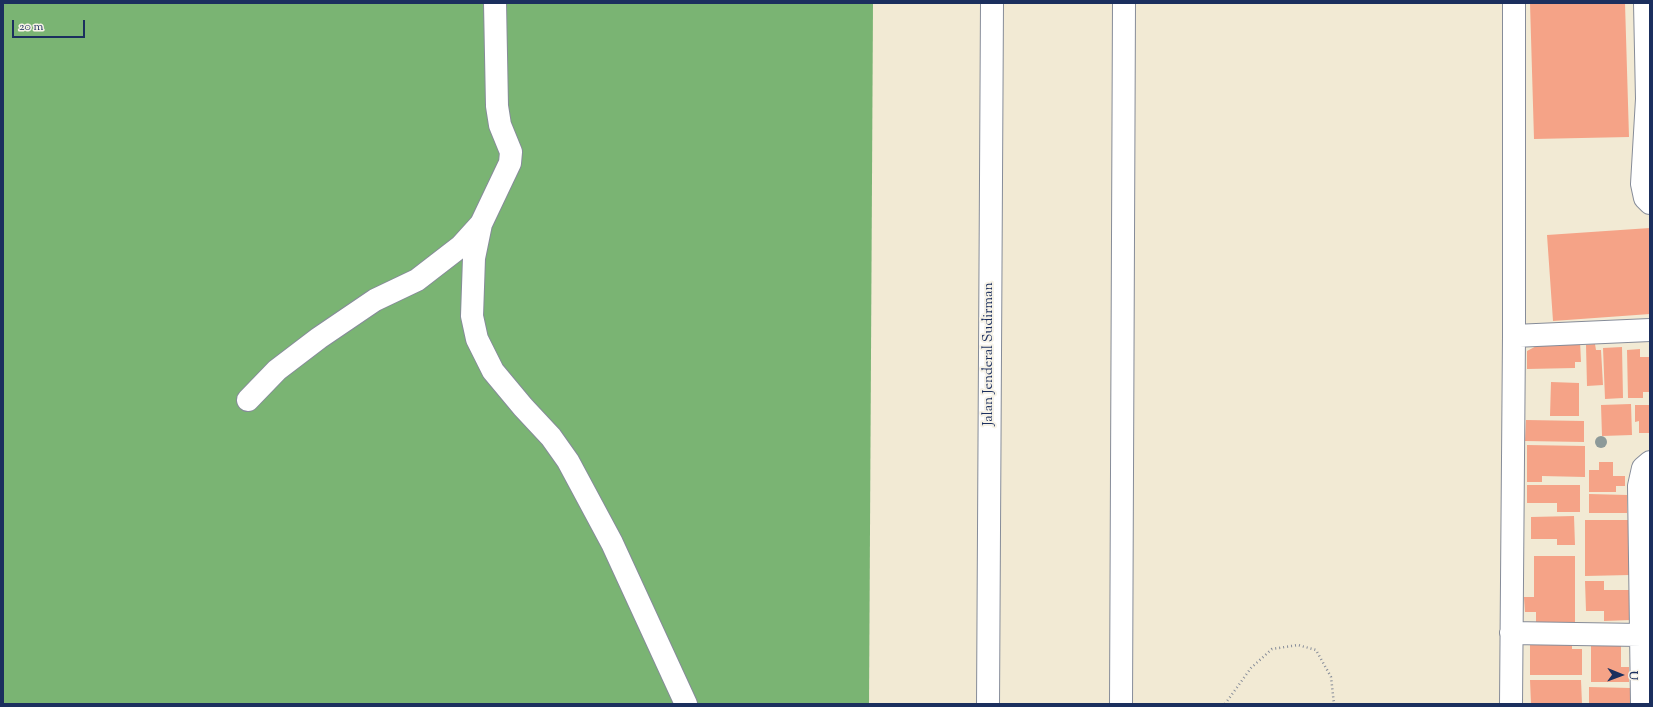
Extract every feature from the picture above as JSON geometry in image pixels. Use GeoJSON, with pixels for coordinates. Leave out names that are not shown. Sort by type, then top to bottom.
{"type":"FeatureCollection","features":[{"type":"Feature","properties":{"kind":"main road"},"geometry":{"type":"LineString","coordinates":[[495,3],[497,106],[500,125],[511,152],[510,163],[481,224],[474,258],[472,316],[477,339],[493,371],[523,407],[551,437],[568,461],[612,543],[686,704]]}},
{"type":"Feature","properties":{"kind":"main road","name":"Jalan Jenderal Sudirman"},"geometry":{"type":"LineString","coordinates":[[988,704],[992,3]]}},
{"type":"Feature","properties":{"kind":"main road"},"geometry":{"type":"LineString","coordinates":[[1121,704],[1124,3]]}},
{"type":"Feature","properties":{"kind":"main road"},"geometry":{"type":"LineString","coordinates":[[1511,704],[1514,336],[1514,3]]}},
{"type":"Feature","properties":{"kind":"main road"},"geometry":{"type":"LineString","coordinates":[[1645,3],[1648,99],[1642,184],[1645,198],[1650,203]]}},
{"type":"Feature","properties":{"kind":"main road"},"geometry":{"type":"LineString","coordinates":[[248,400],[278,370],[319,338],[375,300],[417,280],[461,246],[481,224]]}},
{"type":"Feature","properties":{"kind":"main road"},"geometry":{"type":"LineString","coordinates":[[1514,336],[1650,330]]}},
{"type":"Feature","properties":{"kind":"main road"},"geometry":{"type":"LineString","coordinates":[[1645,699],[1641,635],[1645,567],[1639,486],[1643,468],[1650,462]]}},
{"type":"Feature","properties":{"kind":"main road"},"geometry":{"type":"LineString","coordinates":[[1511,633],[1641,635]]}},
{"type":"Feature","properties":{"kind":"path"},"geometry":{"type":"LineString","coordinates":[[1225,704],[1251,668],[1272,649],[1298,645],[1316,650],[1331,677],[1334,704]]}},
{"type":"Feature","properties":{"kind":"green space"},"geometry":{"type":"Polygon","coordinates":[[[3,3],[873,3],[869,704],[3,704],[3,3]]]}},
{"type":"Feature","properties":{"kind":"building"},"geometry":{"type":"Polygon","coordinates":[[[1530,3],[1625,3],[1629,137],[1534,139],[1530,3]]]}},
{"type":"Feature","properties":{"kind":"building"},"geometry":{"type":"Polygon","coordinates":[[[1650,228],[1650,314],[1553,321],[1547,235],[1650,228]]]}},
{"type":"Feature","properties":{"kind":"building"},"geometry":{"type":"Polygon","coordinates":[[[1580,341],[1581,362],[1575,362],[1575,368],[1527,369],[1527,351],[1544,342],[1580,341]]]}},
{"type":"Feature","properties":{"kind":"building"},"geometry":{"type":"Polygon","coordinates":[[[1595,344],[1596,350],[1601,350],[1603,385],[1587,386],[1586,345],[1595,344]]]}},
{"type":"Feature","properties":{"kind":"building"},"geometry":{"type":"Polygon","coordinates":[[[1622,347],[1623,398],[1605,399],[1603,348],[1622,347]]]}},
{"type":"Feature","properties":{"kind":"building"},"geometry":{"type":"Polygon","coordinates":[[[1640,349],[1640,357],[1650,357],[1650,392],[1643,392],[1643,398],[1628,398],[1627,350],[1640,349]]]}},
{"type":"Feature","properties":{"kind":"building"},"geometry":{"type":"Polygon","coordinates":[[[1551,382],[1579,383],[1579,416],[1550,416],[1551,382]]]}},
{"type":"Feature","properties":{"kind":"building"},"geometry":{"type":"Polygon","coordinates":[[[1631,404],[1632,435],[1602,436],[1601,405],[1631,404]]]}},
{"type":"Feature","properties":{"kind":"building"},"geometry":{"type":"Polygon","coordinates":[[[1635,405],[1649,405],[1650,433],[1639,433],[1639,421],[1635,422],[1635,405]]]}},
{"type":"Feature","properties":{"kind":"building"},"geometry":{"type":"Polygon","coordinates":[[[1526,420],[1584,421],[1584,442],[1525,441],[1526,420]]]}},
{"type":"Feature","properties":{"kind":"building"},"geometry":{"type":"Polygon","coordinates":[[[1527,445],[1585,446],[1585,477],[1542,476],[1542,482],[1527,482],[1527,445]]]}},
{"type":"Feature","properties":{"kind":"building"},"geometry":{"type":"Polygon","coordinates":[[[1599,462],[1613,462],[1613,476],[1625,476],[1625,486],[1616,486],[1616,492],[1589,492],[1589,470],[1599,470],[1599,462]]]}},
{"type":"Feature","properties":{"kind":"building"},"geometry":{"type":"Polygon","coordinates":[[[1527,485],[1580,485],[1580,512],[1557,512],[1557,503],[1527,503],[1527,485]]]}},
{"type":"Feature","properties":{"kind":"building"},"geometry":{"type":"Polygon","coordinates":[[[1589,494],[1627,495],[1627,513],[1589,513],[1589,494]]]}},
{"type":"Feature","properties":{"kind":"building"},"geometry":{"type":"Polygon","coordinates":[[[1574,516],[1575,545],[1557,545],[1557,539],[1531,539],[1531,517],[1574,516]]]}},
{"type":"Feature","properties":{"kind":"building"},"geometry":{"type":"Polygon","coordinates":[[[1585,520],[1629,520],[1630,575],[1585,576],[1585,520]]]}},
{"type":"Feature","properties":{"kind":"building"},"geometry":{"type":"Polygon","coordinates":[[[1534,556],[1575,556],[1575,626],[1536,626],[1536,612],[1525,612],[1524,597],[1534,597],[1534,556]]]}},
{"type":"Feature","properties":{"kind":"building"},"geometry":{"type":"Polygon","coordinates":[[[1585,581],[1604,581],[1604,590],[1631,590],[1631,620],[1604,621],[1604,611],[1586,611],[1585,581]]]}},
{"type":"Feature","properties":{"kind":"building"},"geometry":{"type":"Polygon","coordinates":[[[1530,644],[1572,644],[1572,649],[1582,649],[1582,675],[1530,675],[1530,644]]]}},
{"type":"Feature","properties":{"kind":"building"},"geometry":{"type":"Polygon","coordinates":[[[1591,646],[1621,646],[1621,667],[1629,667],[1629,682],[1591,682],[1591,646]]]}},
{"type":"Feature","properties":{"kind":"building"},"geometry":{"type":"Polygon","coordinates":[[[1530,680],[1581,680],[1582,704],[1531,704],[1530,680]]]}},
{"type":"Feature","properties":{"kind":"building"},"geometry":{"type":"Polygon","coordinates":[[[1589,687],[1630,688],[1630,704],[1589,704],[1589,687]]]}}]}
